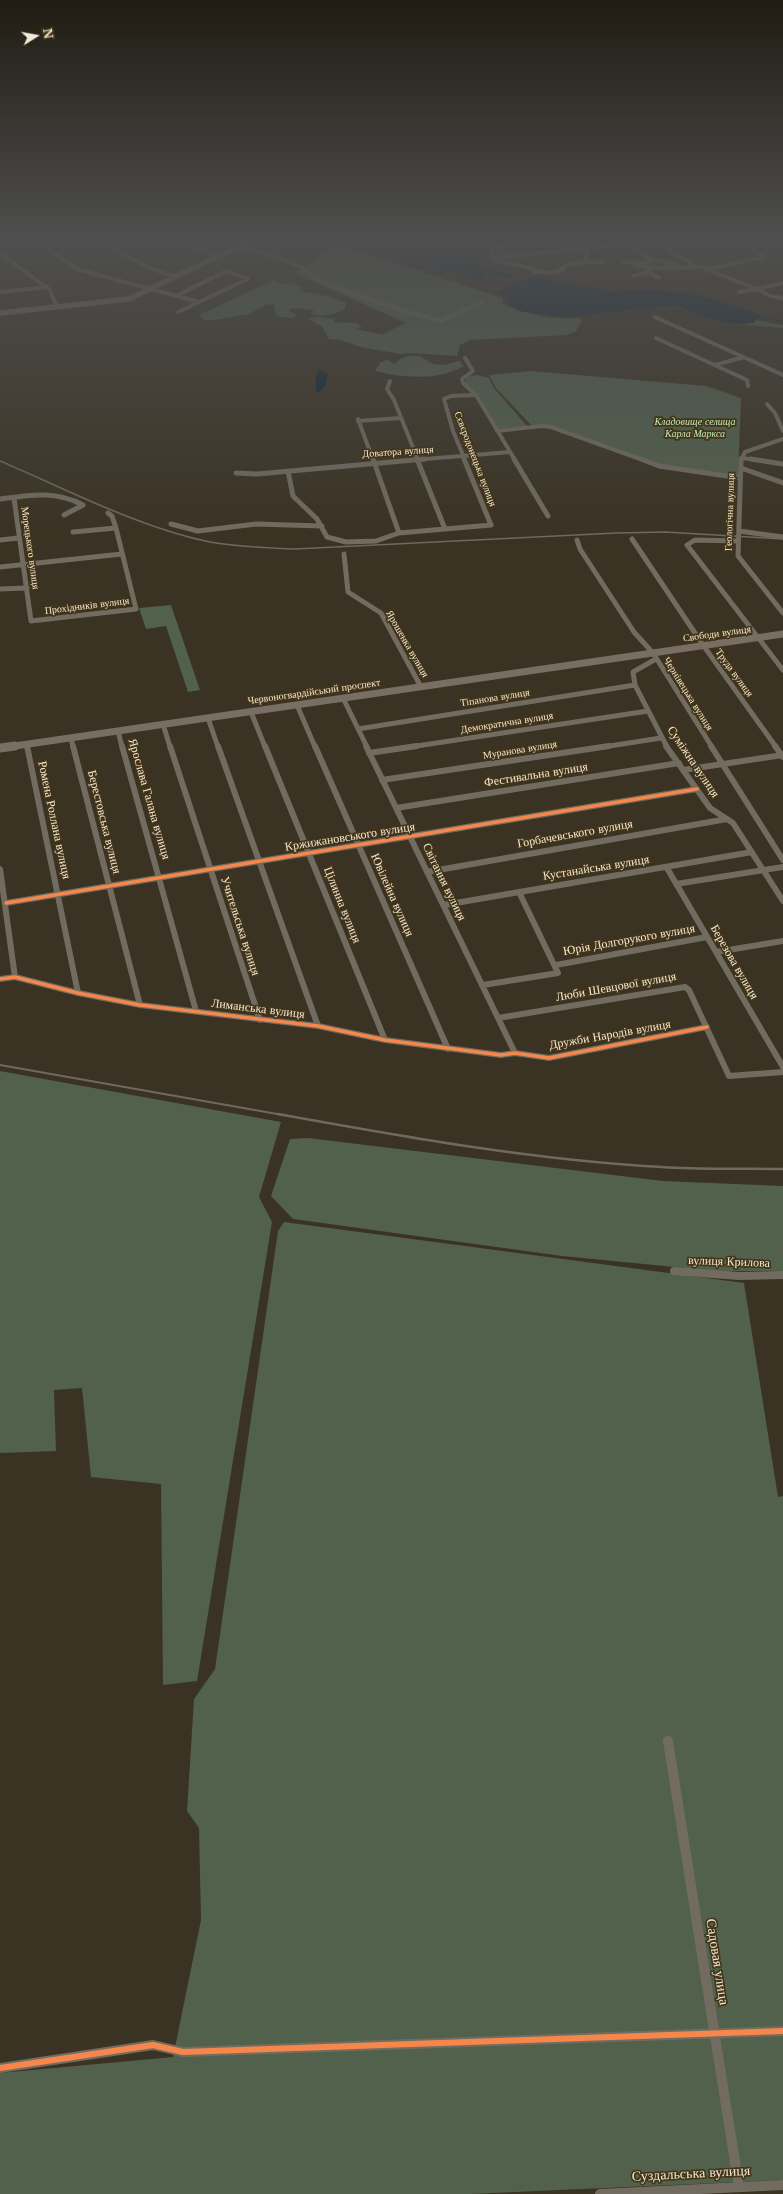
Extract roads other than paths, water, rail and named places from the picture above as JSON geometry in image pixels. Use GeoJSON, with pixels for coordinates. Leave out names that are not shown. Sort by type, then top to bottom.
{"type":"FeatureCollection","features":[{"type":"Feature","properties":{"kind":"main road","name":"Свободи вулиця"},"geometry":{"type":"LineString","coordinates":[[631,656],[654,656],[703,645],[783,634]]}},
{"type":"Feature","properties":{"kind":"main road","name":"Червоногвардійський проспект"},"geometry":{"type":"LineString","coordinates":[[0,748],[631,656]]}},
{"type":"Feature","properties":{"kind":"street"},"geometry":{"type":"LineString","coordinates":[[659,339],[746,380],[748,386]]}},
{"type":"Feature","properties":{"kind":"street"},"geometry":{"type":"LineString","coordinates":[[705,339],[783,375]]}},
{"type":"Feature","properties":{"kind":"street"},"geometry":{"type":"LineString","coordinates":[[715,365],[744,357]]}},
{"type":"Feature","properties":{"kind":"street"},"geometry":{"type":"LineString","coordinates":[[466,358],[473,371],[462,379],[463,383],[476,395],[548,516]]}},
{"type":"Feature","properties":{"kind":"street"},"geometry":{"type":"LineString","coordinates":[[288,471],[293,496],[322,526],[327,537],[330,539],[346,542],[376,541],[399,533],[445,529],[394,400],[387,389],[390,381]]}},
{"type":"Feature","properties":{"kind":"street","name":"Сєвєродонецька вулиця"},"geometry":{"type":"LineString","coordinates":[[445,529],[491,525],[448,418],[444,399],[451,396],[476,395]]}},
{"type":"Feature","properties":{"kind":"street"},"geometry":{"type":"LineString","coordinates":[[767,404],[775,413],[783,432]]}},
{"type":"Feature","properties":{"kind":"street"},"geometry":{"type":"LineString","coordinates":[[399,533],[358,420],[401,418]]}},
{"type":"Feature","properties":{"kind":"street"},"geometry":{"type":"LineString","coordinates":[[497,431],[548,427],[659,466],[740,478]]}},
{"type":"Feature","properties":{"kind":"street"},"geometry":{"type":"LineString","coordinates":[[783,439],[745,452],[741,458],[783,464]]}},
{"type":"Feature","properties":{"kind":"street"},"geometry":{"type":"LineString","coordinates":[[770,443],[783,445]]}},
{"type":"Feature","properties":{"kind":"street","name":"Доватора вулиця"},"geometry":{"type":"LineString","coordinates":[[236,473],[257,474],[510,452]]}},
{"type":"Feature","properties":{"kind":"street","name":"Геологічна вулиця"},"geometry":{"type":"LineString","coordinates":[[741,458],[739,531],[736,550],[742,563],[783,613]]}},
{"type":"Feature","properties":{"kind":"street"},"geometry":{"type":"LineString","coordinates":[[741,468],[783,482]]}},
{"type":"Feature","properties":{"kind":"street"},"geometry":{"type":"LineString","coordinates":[[0,499],[59,495],[83,505],[64,515]]}},
{"type":"Feature","properties":{"kind":"street","name":"Морецького вулиця"},"geometry":{"type":"LineString","coordinates":[[14,498],[23,564],[26,570],[30,620],[34,622]]}},
{"type":"Feature","properties":{"kind":"street","name":"Прохідників вулиця"},"geometry":{"type":"LineString","coordinates":[[34,622],[136,609],[116,528],[112,516],[108,513]]}},
{"type":"Feature","properties":{"kind":"street"},"geometry":{"type":"LineString","coordinates":[[171,524],[198,531],[256,524],[322,526]]}},
{"type":"Feature","properties":{"kind":"street"},"geometry":{"type":"LineString","coordinates":[[73,532],[116,528]]}},
{"type":"Feature","properties":{"kind":"street"},"geometry":{"type":"LineString","coordinates":[[739,531],[767,536],[783,536]]}},
{"type":"Feature","properties":{"kind":"street"},"geometry":{"type":"LineString","coordinates":[[0,540],[19,538]]}},
{"type":"Feature","properties":{"kind":"street","name":"Труда вулиця"},"geometry":{"type":"LineString","coordinates":[[632,539],[703,645],[783,756]]}},
{"type":"Feature","properties":{"kind":"street","name":"Чернівецька вулиця"},"geometry":{"type":"LineString","coordinates":[[577,540],[580,549],[634,632],[654,656],[783,860]]}},
{"type":"Feature","properties":{"kind":"street"},"geometry":{"type":"LineString","coordinates":[[738,540],[695,540],[687,545],[783,670]]}},
{"type":"Feature","properties":{"kind":"street"},"geometry":{"type":"LineString","coordinates":[[0,567],[122,554]]}},
{"type":"Feature","properties":{"kind":"street","name":"Ярошенка вулиця"},"geometry":{"type":"LineString","coordinates":[[344,554],[348,592],[381,613],[421,687]]}},
{"type":"Feature","properties":{"kind":"street"},"geometry":{"type":"LineString","coordinates":[[0,590],[27,588]]}},
{"type":"Feature","properties":{"kind":"street"},"geometry":{"type":"LineString","coordinates":[[635,685],[633,672],[654,656]]}},
{"type":"Feature","properties":{"kind":"street","name":"Суміжна вулиця"},"geometry":{"type":"LineString","coordinates":[[635,685],[661,738],[715,813],[733,823],[783,901]]}},
{"type":"Feature","properties":{"kind":"street","name":"Тіпанова вулиця"},"geometry":{"type":"LineString","coordinates":[[358,728],[635,685]]}},
{"type":"Feature","properties":{"kind":"street","name":"Світання вулиця"},"geometry":{"type":"LineString","coordinates":[[343,698],[409,837],[444,905],[515,1053]]}},
{"type":"Feature","properties":{"kind":"street","name":"Ювілейна вулиця"},"geometry":{"type":"LineString","coordinates":[[297,705],[448,1049]]}},
{"type":"Feature","properties":{"kind":"street","name":"Демократична вулиця"},"geometry":{"type":"LineString","coordinates":[[369,753],[648,711]]}},
{"type":"Feature","properties":{"kind":"street","name":"Цілинна вулиця"},"geometry":{"type":"LineString","coordinates":[[251,712],[385,1040]]}},
{"type":"Feature","properties":{"kind":"street"},"geometry":{"type":"LineString","coordinates":[[208,718],[318,1026]]}},
{"type":"Feature","properties":{"kind":"street","name":"Учительська вулиця"},"geometry":{"type":"LineString","coordinates":[[163,724],[260,1020]]}},
{"type":"Feature","properties":{"kind":"street","name":"Ярослава Галана вулиця"},"geometry":{"type":"LineString","coordinates":[[118,731],[196,1011]]}},
{"type":"Feature","properties":{"kind":"street","name":"Берестовська вулиця"},"geometry":{"type":"LineString","coordinates":[[71,738],[140,1005]]}},
{"type":"Feature","properties":{"kind":"street","name":"Муранова вулиця"},"geometry":{"type":"LineString","coordinates":[[382,780],[661,738]]}},
{"type":"Feature","properties":{"kind":"street","name":"Ромена Роллана вулиця"},"geometry":{"type":"LineString","coordinates":[[27,744],[78,994]]}},
{"type":"Feature","properties":{"kind":"street"},"geometry":{"type":"LineString","coordinates":[[683,770],[721,763],[783,756]]}},
{"type":"Feature","properties":{"kind":"street","name":"Фестивальна вулиця"},"geometry":{"type":"LineString","coordinates":[[396,808],[679,763]]}},
{"type":"Feature","properties":{"kind":"street","name":"Кржижановського вулиця"},"geometry":{"type":"LineString","coordinates":[[6,903],[59,896],[697,789]]}},
{"type":"Feature","properties":{"kind":"street","name":"Горбачевського вулиця"},"geometry":{"type":"LineString","coordinates":[[427,872],[727,819]]}},
{"type":"Feature","properties":{"kind":"street","name":"Кустанайська вулиця"},"geometry":{"type":"LineString","coordinates":[[444,905],[667,868],[752,852]]}},
{"type":"Feature","properties":{"kind":"street"},"geometry":{"type":"LineString","coordinates":[[676,884],[762,869],[783,867]]}},
{"type":"Feature","properties":{"kind":"street","name":"Березова вулиця"},"geometry":{"type":"LineString","coordinates":[[667,868],[783,1067]]}},
{"type":"Feature","properties":{"kind":"street"},"geometry":{"type":"LineString","coordinates":[[0,869],[6,903],[15,977]]}},
{"type":"Feature","properties":{"kind":"street"},"geometry":{"type":"LineString","coordinates":[[483,985],[555,974],[558,970],[519,892]]}},
{"type":"Feature","properties":{"kind":"street","name":"Юрія Долгорукого вулиця"},"geometry":{"type":"LineString","coordinates":[[556,965],[707,937]]}},
{"type":"Feature","properties":{"kind":"street"},"geometry":{"type":"LineString","coordinates":[[716,952],[783,941]]}},
{"type":"Feature","properties":{"kind":"street","name":"Лиманська вулиця"},"geometry":{"type":"LineString","coordinates":[[0,979],[15,977],[78,994],[140,1005],[318,1026],[385,1040],[448,1049],[501,1055],[515,1053]]}},
{"type":"Feature","properties":{"kind":"street","name":"Люби Шевцової вулиця"},"geometry":{"type":"LineString","coordinates":[[498,1018],[679,986],[689,990],[708,1027],[729,1076],[783,1072]]}},
{"type":"Feature","properties":{"kind":"street","name":"Дружби Народів вулиця"},"geometry":{"type":"LineString","coordinates":[[515,1053],[549,1058],[708,1027]]}},
{"type":"Feature","properties":{"kind":"street","name":"вулиця Крилова"},"geometry":{"type":"LineString","coordinates":[[674,1271],[739,1276],[783,1275]]}},
{"type":"Feature","properties":{"kind":"street","name":"Садовая улица"},"geometry":{"type":"LineString","coordinates":[[668,1741],[739,2187]]}},
{"type":"Feature","properties":{"kind":"street"},"geometry":{"type":"LineString","coordinates":[[0,2068],[153,2045],[183,2052],[783,2031]]}},
{"type":"Feature","properties":{"kind":"street","name":"Суздальська вулиця"},"geometry":{"type":"LineString","coordinates":[[600,2194],[783,2185]]}},
{"type":"Feature","properties":{"kind":"water"},"geometry":{"type":"Polygon","coordinates":[[[319,370],[328,374],[325,386],[317,394],[315,382],[319,370]]]}},
{"type":"Feature","properties":{"kind":"railway"},"geometry":{"type":"LineString","coordinates":[[0,461],[130,518],[184,536],[221,544],[295,549],[616,533],[665,532],[783,539]]}},
{"type":"Feature","properties":{"kind":"railway"},"geometry":{"type":"LineString","coordinates":[[0,1065],[283,1115]]}},
{"type":"Feature","properties":{"kind":"railway"},"geometry":{"type":"LineString","coordinates":[[278,1114],[421,1139],[565,1159],[677,1168],[783,1169]]}},
{"type":"Feature","properties":{"kind":"park label","name":"Кладовище селища Карла Маркса"},"geometry":{"type":"Point","coordinates":[695,428]}}]}
